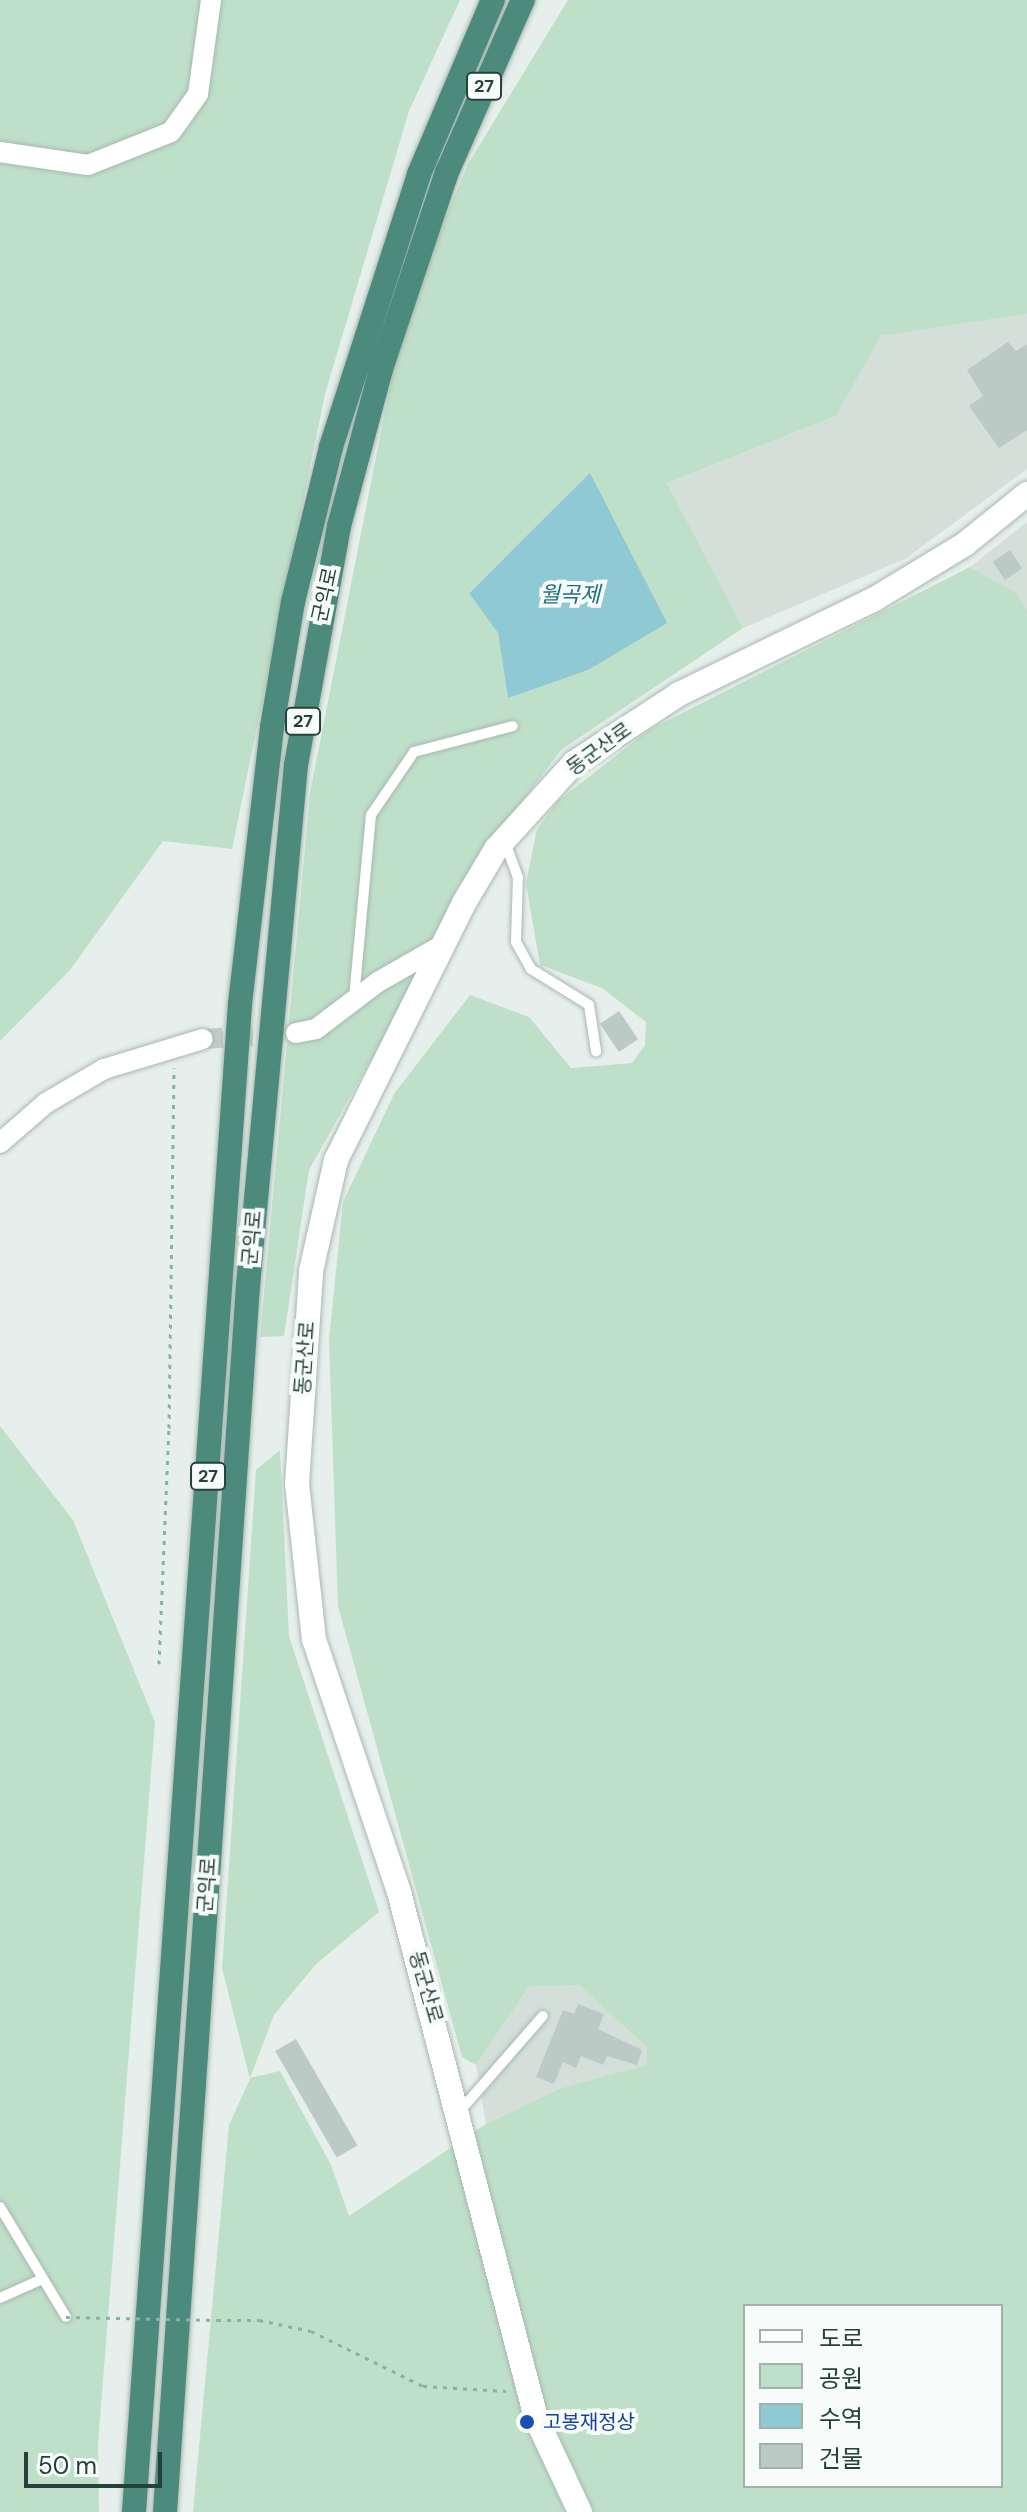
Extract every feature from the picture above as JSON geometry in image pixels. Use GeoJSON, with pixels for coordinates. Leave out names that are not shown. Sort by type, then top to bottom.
{"type":"FeatureCollection","features":[{"type":"Feature","properties":{"kind":"highway","name":"군익로"},"geometry":{"type":"LineString","coordinates":[[134,2512],[240,1004],[272,727],[293,602],[331,447],[419,174],[493,0]]}},
{"type":"Feature","properties":{"kind":"highway","name":"군익로"},"geometry":{"type":"LineString","coordinates":[[165,2512],[246,1302],[296,765],[339,526],[381,369],[447,172],[523,0]]}},
{"type":"Feature","properties":{"kind":"street"},"geometry":{"type":"LineString","coordinates":[[0,152],[88,165],[171,132],[198,94],[211,0]]}},
{"type":"Feature","properties":{"kind":"street","name":"동군산로"},"geometry":{"type":"LineString","coordinates":[[580,2512],[536,2418],[460,2111],[399,1892],[314,1640],[297,1484],[311,1271],[336,1160],[449,941],[464,903],[504,840],[574,763],[679,694],[873,600],[965,544],[1027,494]]}},
{"type":"Feature","properties":{"kind":"street"},"geometry":{"type":"LineString","coordinates":[[296,1033],[316,1029],[354,1000],[449,941]]}},
{"type":"Feature","properties":{"kind":"street"},"geometry":{"type":"LineString","coordinates":[[0,1143],[46,1103],[104,1069],[203,1039]]}},
{"type":"Feature","properties":{"kind":"lane"},"geometry":{"type":"LineString","coordinates":[[354,1000],[371,815],[414,752],[513,726]]}},
{"type":"Feature","properties":{"kind":"lane"},"geometry":{"type":"LineString","coordinates":[[504,840],[518,877],[516,942],[531,969],[589,1005],[596,1051]]}},
{"type":"Feature","properties":{"kind":"lane"},"geometry":{"type":"LineString","coordinates":[[460,2111],[543,2016]]}},
{"type":"Feature","properties":{"kind":"lane"},"geometry":{"type":"LineString","coordinates":[[0,2207],[66,2317]]}},
{"type":"Feature","properties":{"kind":"lane"},"geometry":{"type":"LineString","coordinates":[[0,2298],[42,2279]]}},
{"type":"Feature","properties":{"kind":"path"},"geometry":{"type":"LineString","coordinates":[[159,1664],[169,1428],[174,1048]]}},
{"type":"Feature","properties":{"kind":"path"},"geometry":{"type":"LineString","coordinates":[[66,2317],[259,2320],[311,2331],[423,2386],[530,2393]]}},
{"type":"Feature","properties":{"kind":"shaded area"},"geometry":{"type":"Polygon","coordinates":[[[1027,314],[1027,469],[905,559],[743,628],[667,483],[836,416],[881,336],[1027,314]]]}},
{"type":"Feature","properties":{"kind":"shaded area"},"geometry":{"type":"Polygon","coordinates":[[[1027,522],[1027,610],[1015,593],[970,567],[1027,522]]]}},
{"type":"Feature","properties":{"kind":"shaded area"},"geometry":{"type":"Polygon","coordinates":[[[579,1985],[648,2047],[647,2066],[561,2088],[486,2124],[476,2065],[529,1987],[579,1985]]]}},
{"type":"Feature","properties":{"kind":"green space"},"geometry":{"type":"Polygon","coordinates":[[[0,0],[460,0],[409,111],[325,394],[232,849],[163,841],[70,970],[0,1041],[0,0]]]}},
{"type":"Feature","properties":{"kind":"green space"},"geometry":{"type":"Polygon","coordinates":[[[568,0],[1027,0],[1027,314],[881,336],[836,416],[667,483],[743,628],[561,750],[457,888],[404,1001],[309,1170],[284,1336],[260,1337],[310,793],[403,320],[468,164],[568,0]],[[591,473],[469,592],[498,633],[508,698],[591,473]]]}},
{"type":"Feature","properties":{"kind":"green space"},"geometry":{"type":"Polygon","coordinates":[[[970,567],[1016,593],[1027,610],[1027,2512],[193,2512],[229,2125],[250,2079],[222,1968],[256,1470],[280,1450],[289,1636],[379,1912],[316,1964],[274,2015],[250,2078],[280,2071],[331,2165],[349,2216],[486,2124],[561,2088],[647,2065],[647,2047],[579,1985],[529,1987],[476,2065],[462,2057],[338,1606],[329,1340],[343,1202],[394,1094],[470,995],[529,1017],[571,1068],[632,1063],[645,1045],[646,1022],[602,988],[540,965],[526,883],[537,829],[558,801],[649,730],[970,567]]]}},
{"type":"Feature","properties":{"kind":"green space"},"geometry":{"type":"Polygon","coordinates":[[[0,1426],[73,1520],[155,1722],[98,2444],[99,2512],[0,2512],[0,1426]]]}},
{"type":"Feature","properties":{"kind":"water","name":"월곡제"},"geometry":{"type":"Polygon","coordinates":[[[590,473],[667,623],[588,670],[508,698],[498,633],[469,593],[590,473]]]}},
{"type":"Feature","properties":{"kind":"building"},"geometry":{"type":"Polygon","coordinates":[[[1008,342],[1016,351],[1027,344],[1027,430],[999,448],[969,406],[983,396],[967,370],[1008,342]]]}},
{"type":"Feature","properties":{"kind":"building"},"geometry":{"type":"Polygon","coordinates":[[[1010,550],[1022,568],[1005,580],[993,562],[1010,550]]]}},
{"type":"Feature","properties":{"kind":"building"},"geometry":{"type":"Polygon","coordinates":[[[619,1011],[638,1039],[619,1052],[600,1024],[619,1011]]]}},
{"type":"Feature","properties":{"kind":"building"},"geometry":{"type":"Polygon","coordinates":[[[578,2004],[604,2014],[598,2029],[642,2050],[637,2065],[607,2056],[603,2065],[581,2056],[576,2068],[563,2062],[554,2084],[536,2077],[563,2010],[574,2014],[578,2004]]]}},
{"type":"Feature","properties":{"kind":"building"},"geometry":{"type":"Polygon","coordinates":[[[296,2039],[358,2146],[337,2158],[275,2051],[296,2039]]]}},
{"type":"Feature","properties":{"kind":"tunnel"},"geometry":{"type":"LineString","coordinates":[[203,1039],[296,1033]]}},
{"type":"Feature","properties":{"kind":"place","name":"고봉재정상"},"geometry":{"type":"Point","coordinates":[527,2422]}}]}
